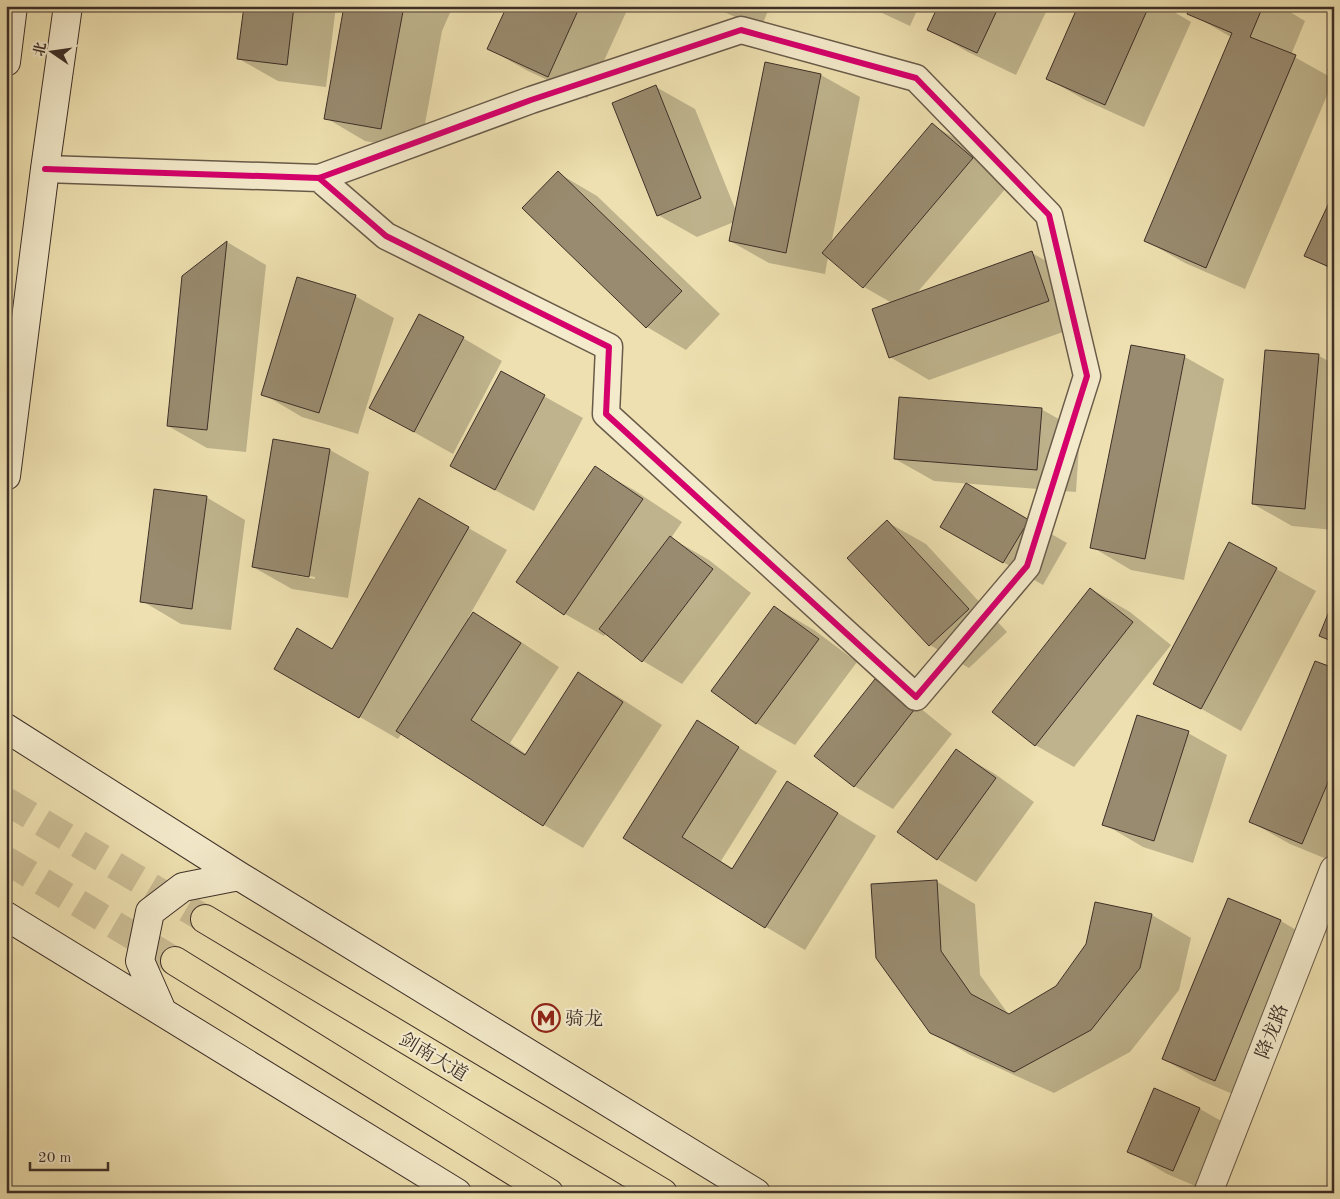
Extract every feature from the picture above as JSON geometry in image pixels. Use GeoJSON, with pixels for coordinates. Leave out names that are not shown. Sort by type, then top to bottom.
{"type":"FeatureCollection","features":[{"type":"Feature","properties":{"kind":"highway","name":"剑南大道"},"geometry":{"type":"LineString","coordinates":[[205,919],[663,1193]]}},
{"type":"Feature","properties":{"kind":"highway"},"geometry":{"type":"LineString","coordinates":[[175,961],[549,1193]]}},
{"type":"Feature","properties":{"kind":"main road"},"geometry":{"type":"LineString","coordinates":[[6,62],[13,6]]}},
{"type":"Feature","properties":{"kind":"main road"},"geometry":{"type":"LineString","coordinates":[[6,476],[68,6]]}},
{"type":"Feature","properties":{"kind":"main road"},"geometry":{"type":"LineString","coordinates":[[6,728],[239,876],[756,1193]]}},
{"type":"Feature","properties":{"kind":"main road","name":"降龙路"},"geometry":{"type":"LineString","coordinates":[[1208,1193],[1334,870]]}},
{"type":"Feature","properties":{"kind":"main road"},"geometry":{"type":"LineString","coordinates":[[162,1011],[140,961],[150,912],[182,886],[239,876]]}},
{"type":"Feature","properties":{"kind":"main road"},"geometry":{"type":"LineString","coordinates":[[6,916],[457,1193]]}},
{"type":"Feature","properties":{"kind":"street"},"geometry":{"type":"LineString","coordinates":[[45,169],[319,178],[531,100],[741,30],[916,78],[1049,215],[1088,376],[1027,566],[916,697],[606,414],[609,347],[386,236],[319,178]]}},
{"type":"Feature","properties":{"kind":"building"},"geometry":{"type":"Polygon","coordinates":[[[244,6],[294,6],[287,65],[237,59],[244,6]]]}},
{"type":"Feature","properties":{"kind":"building"},"geometry":{"type":"Polygon","coordinates":[[[344,6],[404,6],[381,129],[324,119],[344,6]]]}},
{"type":"Feature","properties":{"kind":"building"},"geometry":{"type":"Polygon","coordinates":[[[507,6],[580,6],[548,77],[487,49],[507,6]]]}},
{"type":"Feature","properties":{"kind":"building"},"geometry":{"type":"Polygon","coordinates":[[[938,6],[999,6],[977,53],[927,30],[938,6]]]}},
{"type":"Feature","properties":{"kind":"building"},"geometry":{"type":"Polygon","coordinates":[[[1078,6],[1149,6],[1105,105],[1046,79],[1078,6]]]}},
{"type":"Feature","properties":{"kind":"building"},"geometry":{"type":"Polygon","coordinates":[[[1190,6],[1263,6],[1250,37],[1296,55],[1206,268],[1144,241],[1232,33],[1187,14],[1190,6]]]}},
{"type":"Feature","properties":{"kind":"building"},"geometry":{"type":"Polygon","coordinates":[[[1334,56],[1334,72],[1328,70],[1334,56]]]}},
{"type":"Feature","properties":{"kind":"building"},"geometry":{"type":"Polygon","coordinates":[[[765,62],[821,74],[786,253],[729,241],[765,62]]]}},
{"type":"Feature","properties":{"kind":"building"},"geometry":{"type":"Polygon","coordinates":[[[656,85],[701,198],[657,216],[612,103],[656,85]]]}},
{"type":"Feature","properties":{"kind":"building"},"geometry":{"type":"Polygon","coordinates":[[[932,123],[973,158],[863,288],[822,253],[932,123]]]}},
{"type":"Feature","properties":{"kind":"building"},"geometry":{"type":"Polygon","coordinates":[[[558,171],[682,291],[646,328],[522,208],[558,171]]]}},
{"type":"Feature","properties":{"kind":"building"},"geometry":{"type":"Polygon","coordinates":[[[1334,192],[1334,269],[1304,256],[1334,192]]]}},
{"type":"Feature","properties":{"kind":"building"},"geometry":{"type":"Polygon","coordinates":[[[227,241],[207,430],[167,426],[182,276],[227,241]]]}},
{"type":"Feature","properties":{"kind":"building"},"geometry":{"type":"Polygon","coordinates":[[[1032,251],[1049,301],[889,358],[872,309],[1032,251]]]}},
{"type":"Feature","properties":{"kind":"building"},"geometry":{"type":"Polygon","coordinates":[[[297,277],[356,295],[319,413],[261,395],[297,277]]]}},
{"type":"Feature","properties":{"kind":"building"},"geometry":{"type":"Polygon","coordinates":[[[419,314],[464,337],[414,432],[369,408],[419,314]]]}},
{"type":"Feature","properties":{"kind":"building"},"geometry":{"type":"Polygon","coordinates":[[[1131,345],[1185,355],[1145,559],[1090,548],[1131,345]]]}},
{"type":"Feature","properties":{"kind":"building"},"geometry":{"type":"Polygon","coordinates":[[[1265,350],[1319,354],[1305,509],[1252,504],[1265,350]]]}},
{"type":"Feature","properties":{"kind":"building"},"geometry":{"type":"Polygon","coordinates":[[[501,371],[545,395],[495,490],[450,466],[501,371]]]}},
{"type":"Feature","properties":{"kind":"building"},"geometry":{"type":"Polygon","coordinates":[[[899,397],[1042,408],[1037,470],[894,459],[899,397]]]}},
{"type":"Feature","properties":{"kind":"building"},"geometry":{"type":"Polygon","coordinates":[[[273,439],[330,449],[309,577],[252,567],[273,439]]]}},
{"type":"Feature","properties":{"kind":"building"},"geometry":{"type":"Polygon","coordinates":[[[595,466],[643,499],[564,615],[516,582],[595,466]]]}},
{"type":"Feature","properties":{"kind":"building"},"geometry":{"type":"Polygon","coordinates":[[[966,483],[1029,520],[1003,563],[940,527],[966,483]]]}},
{"type":"Feature","properties":{"kind":"building"},"geometry":{"type":"Polygon","coordinates":[[[154,489],[207,496],[192,609],[140,602],[154,489]]]}},
{"type":"Feature","properties":{"kind":"building"},"geometry":{"type":"Polygon","coordinates":[[[419,498],[469,527],[359,718],[274,669],[297,628],[332,649],[419,498]]]}},
{"type":"Feature","properties":{"kind":"building"},"geometry":{"type":"Polygon","coordinates":[[[887,520],[969,609],[929,646],[847,558],[887,520]]]}},
{"type":"Feature","properties":{"kind":"building"},"geometry":{"type":"Polygon","coordinates":[[[670,536],[713,569],[642,662],[599,629],[670,536]]]}},
{"type":"Feature","properties":{"kind":"building"},"geometry":{"type":"Polygon","coordinates":[[[1229,542],[1277,568],[1201,709],[1153,684],[1229,542]]]}},
{"type":"Feature","properties":{"kind":"building"},"geometry":{"type":"Polygon","coordinates":[[[1090,588],[1133,622],[1035,746],[992,712],[1090,588]]]}},
{"type":"Feature","properties":{"kind":"building"},"geometry":{"type":"Polygon","coordinates":[[[1334,599],[1334,642],[1319,636],[1334,599]]]}},
{"type":"Feature","properties":{"kind":"building"},"geometry":{"type":"Polygon","coordinates":[[[774,606],[819,639],[756,724],[711,691],[774,606]]]}},
{"type":"Feature","properties":{"kind":"building"},"geometry":{"type":"Polygon","coordinates":[[[473,612],[521,643],[471,720],[525,755],[578,672],[623,702],[543,826],[396,731],[473,612]]]}},
{"type":"Feature","properties":{"kind":"building"},"geometry":{"type":"Polygon","coordinates":[[[1315,661],[1334,668],[1334,768],[1302,844],[1249,822],[1315,661]]]}},
{"type":"Feature","properties":{"kind":"building"},"geometry":{"type":"Polygon","coordinates":[[[875,679],[914,710],[854,787],[814,756],[875,679]]]}},
{"type":"Feature","properties":{"kind":"building"},"geometry":{"type":"Polygon","coordinates":[[[1137,715],[1189,731],[1154,841],[1102,825],[1137,715]]]}},
{"type":"Feature","properties":{"kind":"building"},"geometry":{"type":"Polygon","coordinates":[[[697,720],[739,747],[682,837],[732,869],[787,781],[838,813],[765,928],[623,838],[697,720]]]}},
{"type":"Feature","properties":{"kind":"building"},"geometry":{"type":"Polygon","coordinates":[[[956,749],[996,778],[937,860],[897,832],[956,749]]]}},
{"type":"Feature","properties":{"kind":"building"},"geometry":{"type":"Polygon","coordinates":[[[937,880],[941,951],[971,994],[1009,1014],[1056,986],[1086,944],[1095,902],[1152,914],[1140,968],[1091,1030],[1014,1072],[930,1033],[876,958],[871,884],[937,880]]]}},
{"type":"Feature","properties":{"kind":"building"},"geometry":{"type":"Polygon","coordinates":[[[1228,898],[1281,920],[1215,1081],[1162,1059],[1228,898]]]}},
{"type":"Feature","properties":{"kind":"building"},"geometry":{"type":"Polygon","coordinates":[[[1154,1088],[1200,1108],[1173,1171],[1127,1152],[1154,1088]]]}},
{"type":"Feature","properties":{"kind":"building"},"geometry":{"type":"Polygon","coordinates":[[[1334,1171],[1334,1193],[1325,1193],[1334,1171]]]}},
{"type":"Feature","properties":{"kind":"tunnel"},"geometry":{"type":"LineString","coordinates":[[6,801],[205,919]]}},
{"type":"Feature","properties":{"kind":"tunnel"},"geometry":{"type":"LineString","coordinates":[[6,860],[175,961]]}},
{"type":"Feature","properties":{"kind":"cycle path"},"geometry":{"type":"LineString","coordinates":[[45,169],[319,178],[531,100],[741,30],[916,78],[1049,215],[1087,376],[1027,566],[916,697],[606,414],[609,347],[386,236],[319,178]]}},
{"type":"Feature","properties":{"kind":"place","name":"骑龙"},"geometry":{"type":"Point","coordinates":[546,1018]}}]}
